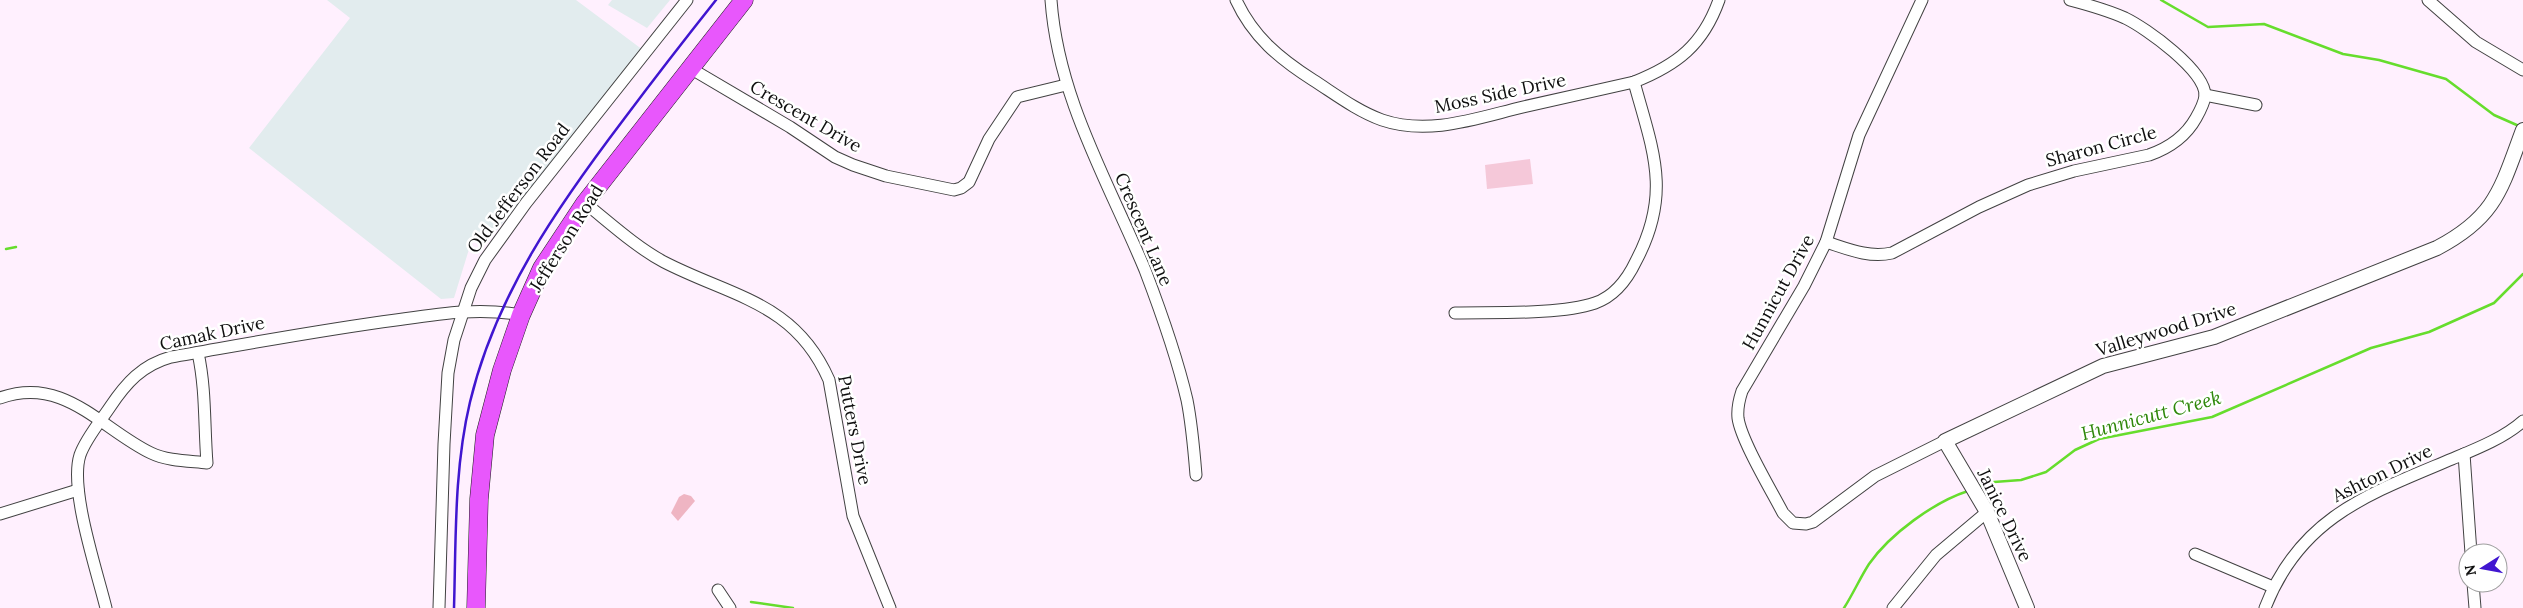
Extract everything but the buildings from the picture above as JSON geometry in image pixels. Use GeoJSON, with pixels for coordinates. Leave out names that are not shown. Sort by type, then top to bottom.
{"type":"FeatureCollection","features":[{"type":"Feature","properties":{"kind":"highway","name":"Jefferson Road"},"geometry":{"type":"LineString","coordinates":[[476,608],[478,504],[485,435],[497,385],[520,315],[542,268],[585,203],[744,0]]}},
{"type":"Feature","properties":{"kind":"street","name":"Old Jefferson Road"},"geometry":{"type":"LineString","coordinates":[[439,608],[446,406],[451,355],[463,312],[478,272],[493,248],[687,0]]}},
{"type":"Feature","properties":{"kind":"street","name":"Crescent Lane"},"geometry":{"type":"LineString","coordinates":[[1051,0],[1056,47],[1066,85],[1087,140],[1145,270],[1174,356],[1187,401],[1196,475]]}},
{"type":"Feature","properties":{"kind":"street","name":"Moss Side Drive"},"geometry":{"type":"LineString","coordinates":[[1236,0],[1249,24],[1276,55],[1358,108],[1391,122],[1415,126],[1452,125],[1634,82],[1660,71],[1689,51],[1710,22],[1719,0]]}},
{"type":"Feature","properties":{"kind":"street","name":"Hunnicut Drive"},"geometry":{"type":"LineString","coordinates":[[1783,513],[1743,433],[1738,416],[1738,402],[1804,286],[1826,242],[1861,130],[1922,0]]}},
{"type":"Feature","properties":{"kind":"street"},"geometry":{"type":"LineString","coordinates":[[2070,0],[2110,12],[2141,27],[2186,64],[2200,82],[2205,95],[2256,105]]}},
{"type":"Feature","properties":{"kind":"street"},"geometry":{"type":"LineString","coordinates":[[2428,0],[2476,42],[2523,70]]}},
{"type":"Feature","properties":{"kind":"street","name":"Crescent Drive"},"geometry":{"type":"LineString","coordinates":[[690,68],[790,127],[835,157],[886,176],[954,190],[961,188],[968,182],[989,139],[1017,97],[1066,85]]}},
{"type":"Feature","properties":{"kind":"street"},"geometry":{"type":"LineString","coordinates":[[1455,313],[1581,306],[1608,297],[1620,287],[1648,239],[1655,214],[1658,189],[1656,165],[1634,82]]}},
{"type":"Feature","properties":{"kind":"street","name":"Sharon Circle"},"geometry":{"type":"LineString","coordinates":[[1826,242],[1864,254],[1881,255],[1892,253],[1978,207],[2028,185],[2156,152],[2183,135],[2202,107],[2205,95]]}},
{"type":"Feature","properties":{"kind":"street","name":"Valleywood Drive"},"geometry":{"type":"LineString","coordinates":[[1783,513],[1793,523],[1813,522],[1876,476],[2103,366],[2214,337],[2437,248],[2472,228],[2488,210],[2520,147],[2523,130]]}},
{"type":"Feature","properties":{"kind":"street","name":"Putters Drive"},"geometry":{"type":"LineString","coordinates":[[585,203],[663,261],[762,305],[788,322],[803,337],[823,366],[829,380],[853,516],[890,608]]}},
{"type":"Feature","properties":{"kind":"street","name":"Camak Drive"},"geometry":{"type":"LineString","coordinates":[[106,608],[78,490],[80,455],[122,390],[147,367],[171,357],[306,332],[463,312],[500,311],[520,315]]}},
{"type":"Feature","properties":{"kind":"street"},"geometry":{"type":"LineString","coordinates":[[0,398],[22,393],[51,395],[102,420],[136,445],[154,454],[207,463],[204,426],[204,380],[198,353]]}},
{"type":"Feature","properties":{"kind":"street","name":"Ashton Drive"},"geometry":{"type":"LineString","coordinates":[[2265,608],[2273,587],[2294,553],[2334,516],[2385,487],[2464,454],[2523,421]]}},
{"type":"Feature","properties":{"kind":"street","name":"Janice Drive"},"geometry":{"type":"LineString","coordinates":[[1945,441],[1987,512],[2027,608]]}},
{"type":"Feature","properties":{"kind":"street"},"geometry":{"type":"LineString","coordinates":[[2464,454],[2470,543]]}},
{"type":"Feature","properties":{"kind":"street"},"geometry":{"type":"LineString","coordinates":[[0,514],[78,490]]}},
{"type":"Feature","properties":{"kind":"street"},"geometry":{"type":"LineString","coordinates":[[1893,608],[1936,555],[1987,512]]}},
{"type":"Feature","properties":{"kind":"street"},"geometry":{"type":"LineString","coordinates":[[2196,554],[2273,587]]}},
{"type":"Feature","properties":{"kind":"street"},"geometry":{"type":"LineString","coordinates":[[718,590],[730,608]]}},
{"type":"Feature","properties":{"kind":"street"},"geometry":{"type":"LineString","coordinates":[[2474,593],[2475,608]]}},
{"type":"Feature","properties":{"kind":"shaded area"},"geometry":{"type":"Polygon","coordinates":[[[327,0],[576,0],[643,50],[489,240],[474,233],[454,298],[441,299],[249,148],[350,18],[327,0]]]}},
{"type":"Feature","properties":{"kind":"shaded area"},"geometry":{"type":"Polygon","coordinates":[[[612,0],[670,0],[647,28],[608,5],[612,0]]]}},
{"type":"Feature","properties":{"kind":"shaded area"},"geometry":{"type":"Polygon","coordinates":[[[1530,159],[1533,184],[1487,189],[1485,165],[1530,159]]]}},
{"type":"Feature","properties":{"kind":"shaded area"},"geometry":{"type":"Polygon","coordinates":[[[684,494],[691,496],[695,501],[678,521],[671,513],[679,497],[684,494]]]}},
{"type":"Feature","properties":{"kind":"waterway"},"geometry":{"type":"LineString","coordinates":[[2161,0],[2208,27],[2264,24],[2343,54],[2379,60],[2446,79],[2494,115],[2519,126]]}},
{"type":"Feature","properties":{"kind":"waterway"},"geometry":{"type":"LineString","coordinates":[[6,249],[16,247]]}},
{"type":"Feature","properties":{"kind":"waterway","name":"Hunnicutt Creek"},"geometry":{"type":"LineString","coordinates":[[1978,487],[1994,482],[2021,480],[2046,472],[2075,450],[2099,439],[2212,417],[2371,348],[2429,332],[2494,303],[2523,274]]}},
{"type":"Feature","properties":{"kind":"waterway","name":"Hunnicutt Creek"},"geometry":{"type":"LineString","coordinates":[[1844,608],[1869,564],[1889,541],[1927,511],[1968,491]]}},
{"type":"Feature","properties":{"kind":"waterway","name":"Hunnicutt Creek"},"geometry":{"type":"LineString","coordinates":[[751,602],[793,608]]}},
{"type":"Feature","properties":{"kind":"railway"},"geometry":{"type":"LineString","coordinates":[[454,608],[458,478],[461,453],[470,402],[481,362],[496,324],[513,288],[553,218],[647,89],[716,0]]}}]}
